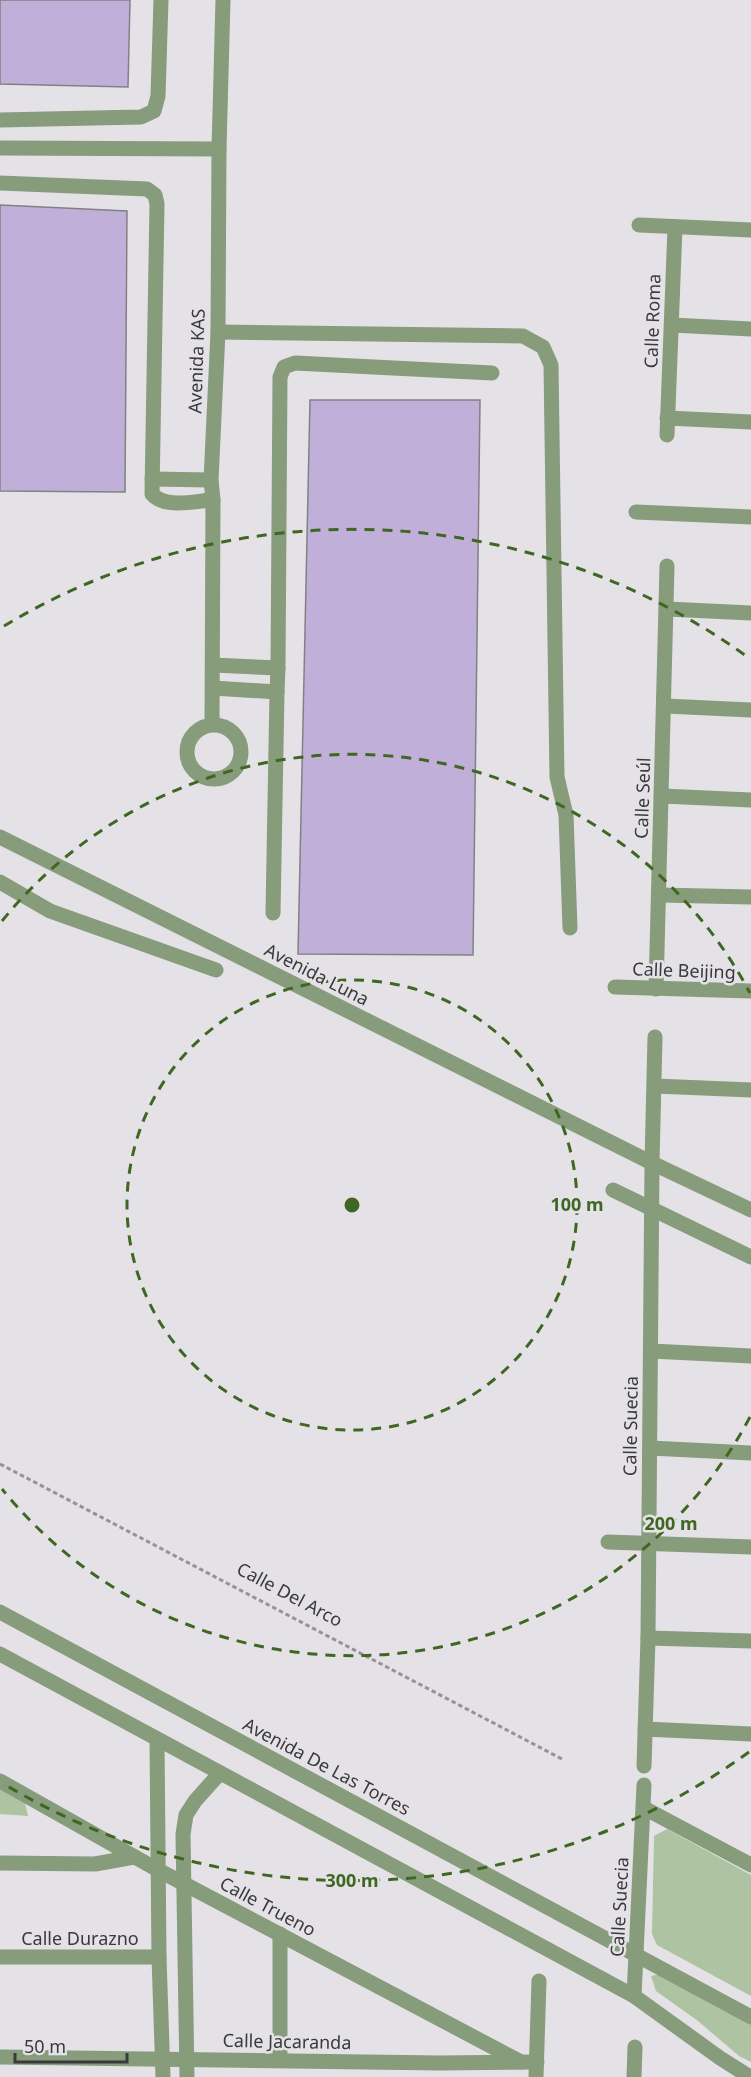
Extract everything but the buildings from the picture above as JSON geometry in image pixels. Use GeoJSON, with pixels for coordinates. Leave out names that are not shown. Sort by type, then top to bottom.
{"type":"FeatureCollection","features":[{"type":"Feature","properties":{"kind":"street"},"geometry":{"type":"LineString","coordinates":[[0,120],[141,117],[154,111],[158,96],[161,0]]}},
{"type":"Feature","properties":{"kind":"street","name":"Avenida KAS"},"geometry":{"type":"LineString","coordinates":[[212,724],[213,500],[211,480],[218,332],[223,0]]}},
{"type":"Feature","properties":{"kind":"street"},"geometry":{"type":"LineString","coordinates":[[0,148],[219,149]]}},
{"type":"Feature","properties":{"kind":"street"},"geometry":{"type":"LineString","coordinates":[[0,183],[147,189],[155,195],[157,204],[152,494],[166,503],[213,500]]}},
{"type":"Feature","properties":{"kind":"street"},"geometry":{"type":"LineString","coordinates":[[639,225],[751,230]]}},
{"type":"Feature","properties":{"kind":"street","name":"Calle Roma"},"geometry":{"type":"LineString","coordinates":[[667,435],[675,227]]}},
{"type":"Feature","properties":{"kind":"street"},"geometry":{"type":"LineString","coordinates":[[672,325],[751,329]]}},
{"type":"Feature","properties":{"kind":"street"},"geometry":{"type":"LineString","coordinates":[[218,332],[523,336],[543,346],[551,364],[557,777],[566,815],[570,928]]}},
{"type":"Feature","properties":{"kind":"street"},"geometry":{"type":"LineString","coordinates":[[273,914],[280,377],[284,367],[295,363],[492,373]]}},
{"type":"Feature","properties":{"kind":"street"},"geometry":{"type":"LineString","coordinates":[[667,418],[751,422]]}},
{"type":"Feature","properties":{"kind":"street"},"geometry":{"type":"LineString","coordinates":[[152,479],[211,480]]}},
{"type":"Feature","properties":{"kind":"street"},"geometry":{"type":"LineString","coordinates":[[636,512],[751,517]]}},
{"type":"Feature","properties":{"kind":"street","name":"Calle Seúl"},"geometry":{"type":"LineString","coordinates":[[656,989],[667,566]]}},
{"type":"Feature","properties":{"kind":"street"},"geometry":{"type":"LineString","coordinates":[[667,609],[751,613]]}},
{"type":"Feature","properties":{"kind":"street"},"geometry":{"type":"LineString","coordinates":[[213,665],[278,668]]}},
{"type":"Feature","properties":{"kind":"street"},"geometry":{"type":"LineString","coordinates":[[213,688],[277,692]]}},
{"type":"Feature","properties":{"kind":"street"},"geometry":{"type":"LineString","coordinates":[[665,706],[751,710]]}},
{"type":"Feature","properties":{"kind":"street"},"geometry":{"type":"LineString","coordinates":[[662,796],[751,800]]}},
{"type":"Feature","properties":{"kind":"street","name":"Avenida Luna"},"geometry":{"type":"LineString","coordinates":[[0,837],[617,1146],[751,1210]]}},
{"type":"Feature","properties":{"kind":"street"},"geometry":{"type":"LineString","coordinates":[[0,882],[50,911],[216,970]]}},
{"type":"Feature","properties":{"kind":"street"},"geometry":{"type":"LineString","coordinates":[[659,895],[751,897]]}},
{"type":"Feature","properties":{"kind":"street","name":"Calle Beijing"},"geometry":{"type":"LineString","coordinates":[[615,987],[751,991]]}},
{"type":"Feature","properties":{"kind":"street","name":"Calle Suecia"},"geometry":{"type":"LineString","coordinates":[[644,1766],[648,1638],[655,1037]]}},
{"type":"Feature","properties":{"kind":"street"},"geometry":{"type":"LineString","coordinates":[[655,1086],[751,1090]]}},
{"type":"Feature","properties":{"kind":"street"},"geometry":{"type":"LineString","coordinates":[[613,1190],[751,1257]]}},
{"type":"Feature","properties":{"kind":"street"},"geometry":{"type":"LineString","coordinates":[[651,1351],[751,1356]]}},
{"type":"Feature","properties":{"kind":"street"},"geometry":{"type":"LineString","coordinates":[[650,1448],[751,1453]]}},
{"type":"Feature","properties":{"kind":"street"},"geometry":{"type":"LineString","coordinates":[[608,1542],[751,1547]]}},
{"type":"Feature","properties":{"kind":"street","name":"Avenida De Las Torres"},"geometry":{"type":"LineString","coordinates":[[0,1612],[751,2017]]}},
{"type":"Feature","properties":{"kind":"street"},"geometry":{"type":"LineString","coordinates":[[648,1638],[751,1641]]}},
{"type":"Feature","properties":{"kind":"street"},"geometry":{"type":"LineString","coordinates":[[0,1654],[634,1996],[750,2077]]}},
{"type":"Feature","properties":{"kind":"street"},"geometry":{"type":"LineString","coordinates":[[645,1729],[751,1734]]}},
{"type":"Feature","properties":{"kind":"street"},"geometry":{"type":"LineString","coordinates":[[156,1740],[163,2077]]}},
{"type":"Feature","properties":{"kind":"street"},"geometry":{"type":"LineString","coordinates":[[188,2077],[183,1834],[186,1815],[195,1801],[220,1773]]}},
{"type":"Feature","properties":{"kind":"street","name":"Calle Trueno"},"geometry":{"type":"LineString","coordinates":[[0,1781],[158,1870],[521,2062]]}},
{"type":"Feature","properties":{"kind":"street","name":"Calle Suecia"},"geometry":{"type":"LineString","coordinates":[[634,1996],[644,1785]]}},
{"type":"Feature","properties":{"kind":"street"},"geometry":{"type":"LineString","coordinates":[[644,1808],[751,1865]]}},
{"type":"Feature","properties":{"kind":"street"},"geometry":{"type":"LineString","coordinates":[[0,1863],[96,1864],[134,1857]]}},
{"type":"Feature","properties":{"kind":"street"},"geometry":{"type":"LineString","coordinates":[[280,1934],[280,2061]]}},
{"type":"Feature","properties":{"kind":"street","name":"Calle Durazno"},"geometry":{"type":"LineString","coordinates":[[0,1957],[159,1957]]}},
{"type":"Feature","properties":{"kind":"street"},"geometry":{"type":"LineString","coordinates":[[537,2070],[539,1981]]}},
{"type":"Feature","properties":{"kind":"street"},"geometry":{"type":"LineString","coordinates":[[634,2047],[634,2077]]}},
{"type":"Feature","properties":{"kind":"street","name":"Calle Jacaranda"},"geometry":{"type":"LineString","coordinates":[[0,2057],[280,2061],[440,2070],[521,2062],[537,2070]]}},
{"type":"Feature","properties":{"kind":"path","name":"Calle Del Arco"},"geometry":{"type":"LineString","coordinates":[[0,1464],[562,1759]]}},
{"type":"Feature","properties":{"kind":"green space"},"geometry":{"type":"Polygon","coordinates":[[[0,1788],[25,1803],[28,1816],[0,1814],[0,1788]]]}},
{"type":"Feature","properties":{"kind":"green space"},"geometry":{"type":"Polygon","coordinates":[[[667,1829],[751,1875],[751,1996],[657,1945],[652,1934],[654,1836],[667,1829]]]}},
{"type":"Feature","properties":{"kind":"green space"},"geometry":{"type":"Polygon","coordinates":[[[660,1974],[751,2023],[751,2062],[739,2056],[698,2021],[656,1991],[651,1976],[660,1974]]]}}]}
